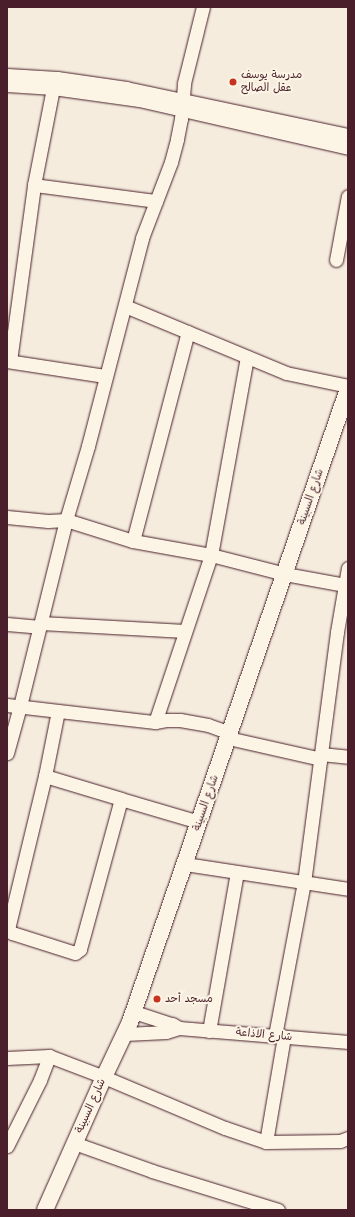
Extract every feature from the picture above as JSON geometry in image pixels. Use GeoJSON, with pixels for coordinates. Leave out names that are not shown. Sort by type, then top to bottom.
{"type":"FeatureCollection","features":[{"type":"Feature","properties":{"kind":"main road","name":"شارع السبينة"},"geometry":{"type":"LineString","coordinates":[[45,1210],[134,1012],[348,387]]}},
{"type":"Feature","properties":{"kind":"street"},"geometry":{"type":"LineString","coordinates":[[7,753],[66,520],[88,446],[142,238],[173,154],[182,103],[203,7]]}},
{"type":"Feature","properties":{"kind":"street"},"geometry":{"type":"LineString","coordinates":[[7,75],[64,79],[126,88],[348,148]]}},
{"type":"Feature","properties":{"kind":"street"},"geometry":{"type":"LineString","coordinates":[[7,85],[53,88],[139,100],[182,103],[348,135]]}},
{"type":"Feature","properties":{"kind":"street"},"geometry":{"type":"LineString","coordinates":[[53,88],[34,185],[8,361],[105,376]]}},
{"type":"Feature","properties":{"kind":"street"},"geometry":{"type":"LineString","coordinates":[[34,185],[156,201]]}},
{"type":"Feature","properties":{"kind":"street"},"geometry":{"type":"LineString","coordinates":[[336,260],[348,196]]}},
{"type":"Feature","properties":{"kind":"street"},"geometry":{"type":"LineString","coordinates":[[125,306],[286,374],[348,387]]}},
{"type":"Feature","properties":{"kind":"street"},"geometry":{"type":"LineString","coordinates":[[133,541],[188,332]]}},
{"type":"Feature","properties":{"kind":"street"},"geometry":{"type":"LineString","coordinates":[[155,722],[211,555],[247,357]]}},
{"type":"Feature","properties":{"kind":"street"},"geometry":{"type":"LineString","coordinates":[[7,517],[66,520],[133,541],[211,555],[285,574],[347,585]]}},
{"type":"Feature","properties":{"kind":"street"},"geometry":{"type":"LineString","coordinates":[[266,1142],[280,1036],[304,882],[337,632],[347,585],[348,568]]}},
{"type":"Feature","properties":{"kind":"street"},"geometry":{"type":"LineString","coordinates":[[7,624],[185,631]]}},
{"type":"Feature","properties":{"kind":"street"},"geometry":{"type":"LineString","coordinates":[[7,705],[155,722],[180,720],[208,725],[229,735],[321,756],[348,757]]}},
{"type":"Feature","properties":{"kind":"street"},"geometry":{"type":"LineString","coordinates":[[58,711],[45,776],[8,929],[12,933],[75,953],[80,949],[121,799]]}},
{"type":"Feature","properties":{"kind":"street"},"geometry":{"type":"LineString","coordinates":[[45,776],[199,822]]}},
{"type":"Feature","properties":{"kind":"street"},"geometry":{"type":"LineString","coordinates":[[185,864],[348,889]]}},
{"type":"Feature","properties":{"kind":"street"},"geometry":{"type":"LineString","coordinates":[[209,1030],[237,872]]}},
{"type":"Feature","properties":{"kind":"street","name":"شارع الاذاعة"},"geometry":{"type":"LineString","coordinates":[[134,1012],[172,1024],[179,1028]]}},
{"type":"Feature","properties":{"kind":"street","name":"شارع الاذاعة"},"geometry":{"type":"LineString","coordinates":[[125,1034],[166,1032],[179,1028],[348,1042]]}},
{"type":"Feature","properties":{"kind":"street"},"geometry":{"type":"LineString","coordinates":[[7,1146],[40,1080],[49,1056]]}},
{"type":"Feature","properties":{"kind":"street"},"geometry":{"type":"LineString","coordinates":[[7,1058],[49,1056],[104,1076],[224,1128],[266,1142],[340,1141],[348,1138]]}},
{"type":"Feature","properties":{"kind":"street"},"geometry":{"type":"LineString","coordinates":[[74,1143],[152,1171],[278,1210]]}},
{"type":"Feature","properties":{"kind":"place","name":"مدرسة يوسف عقل الصالح"},"geometry":{"type":"Point","coordinates":[233,82]}},
{"type":"Feature","properties":{"kind":"place","name":"مسجد أحد"},"geometry":{"type":"Point","coordinates":[157,999]}}]}
